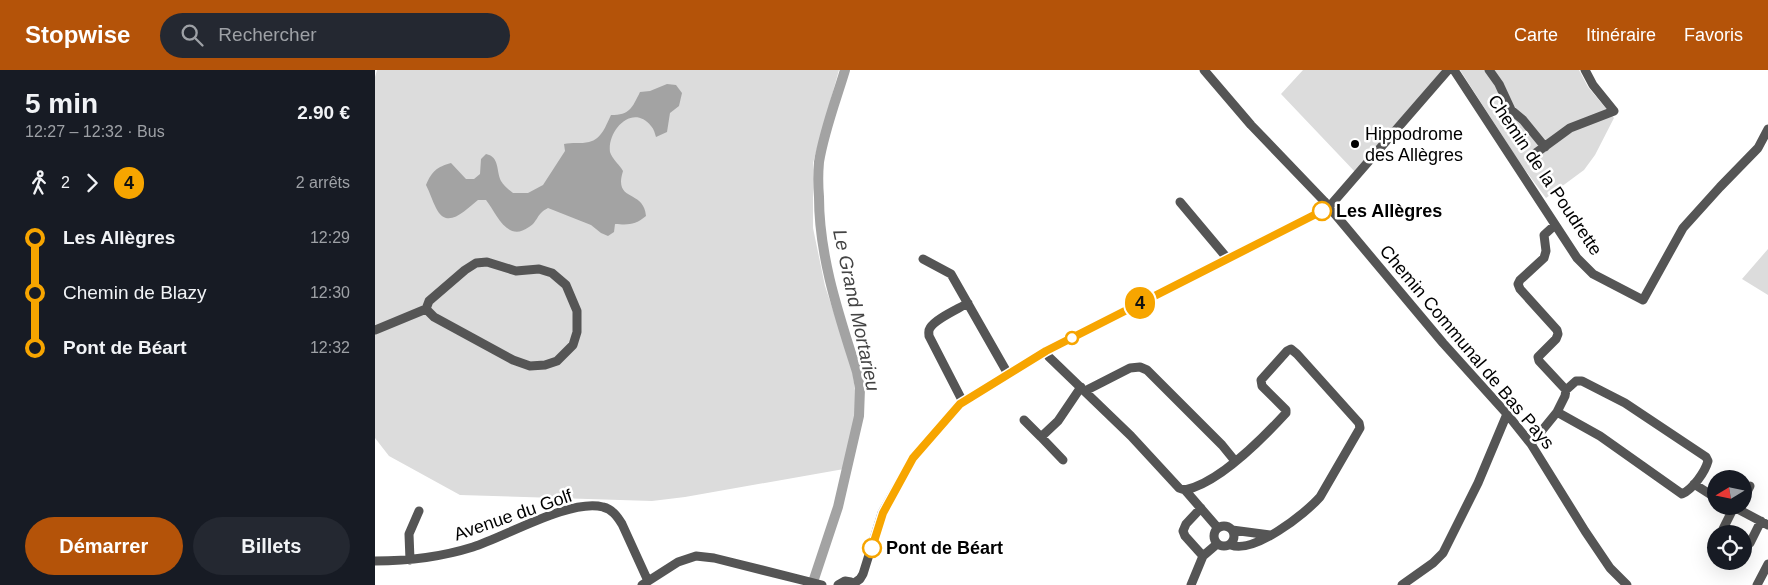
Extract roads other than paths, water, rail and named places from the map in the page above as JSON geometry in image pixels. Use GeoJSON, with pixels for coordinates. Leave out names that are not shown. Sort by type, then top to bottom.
{"type":"FeatureCollection","features":[{"type":"Feature","properties":{"kind":"street","name":"Chemin Communal de Bas Pays"},"geometry":{"type":"LineString","coordinates":[[1204,70],[1251,125],[1329,207],[1443,343],[1507,414],[1531,444],[1606,562],[1627,585]]}},
{"type":"Feature","properties":{"kind":"street"},"geometry":{"type":"LineString","coordinates":[[838,585],[845,581],[853,585],[863,574],[883,513],[913,458],[960,404],[1046,351],[1329,207],[1448,70]]}},
{"type":"Feature","properties":{"kind":"street","name":"Chemin de la Poudrette"},"geometry":{"type":"LineString","coordinates":[[1454,70],[1577,258],[1593,274],[1643,300],[1683,228],[1758,148],[1768,129]]}},
{"type":"Feature","properties":{"kind":"street"},"geometry":{"type":"LineString","coordinates":[[1489,70],[1499,84],[1511,110],[1523,120],[1545,147]]}},
{"type":"Feature","properties":{"kind":"street"},"geometry":{"type":"LineString","coordinates":[[1529,158],[1570,128],[1614,111],[1593,85],[1585,70]]}},
{"type":"Feature","properties":{"kind":"street"},"geometry":{"type":"LineString","coordinates":[[1180,202],[1227,258]]}},
{"type":"Feature","properties":{"kind":"street"},"geometry":{"type":"LineString","coordinates":[[1555,225],[1544,236],[1546,252],[1544,258],[1518,284],[1520,289],[1557,330],[1556,339],[1538,357],[1539,361],[1566,390]]}},
{"type":"Feature","properties":{"kind":"street"},"geometry":{"type":"LineString","coordinates":[[923,258],[951,274],[1008,374]]}},
{"type":"Feature","properties":{"kind":"street"},"geometry":{"type":"LineString","coordinates":[[375,330],[426,309],[429,301],[465,270],[476,263],[487,262],[516,271],[539,269],[552,273],[566,285],[577,311],[577,332],[573,345],[557,360],[545,365],[530,366],[513,360],[434,317],[426,309]]}},
{"type":"Feature","properties":{"kind":"street"},"geometry":{"type":"LineString","coordinates":[[963,402],[929,336],[929,331],[930,327],[946,315],[968,303]]}},
{"type":"Feature","properties":{"kind":"street"},"geometry":{"type":"LineString","coordinates":[[1182,489],[1192,489],[1235,461],[1259,442],[1286,413],[1286,410],[1262,386],[1261,380],[1291,349],[1359,423],[1360,428],[1320,497],[1286,526],[1251,544],[1236,547],[1217,544],[1213,536],[1217,527]]}},
{"type":"Feature","properties":{"kind":"street"},"geometry":{"type":"LineString","coordinates":[[1046,351],[1049,357],[1131,436],[1217,527],[1271,535]]}},
{"type":"Feature","properties":{"kind":"street"},"geometry":{"type":"LineString","coordinates":[[1041,437],[1058,422],[1083,389],[1130,368],[1140,367],[1147,370],[1222,445],[1235,461]]}},
{"type":"Feature","properties":{"kind":"street"},"geometry":{"type":"LineString","coordinates":[[1531,444],[1557,412],[1566,390],[1576,381],[1582,381],[1625,403],[1706,456],[1707,466],[1694,484],[1682,494],[1600,436],[1557,412]]}},
{"type":"Feature","properties":{"kind":"street"},"geometry":{"type":"LineString","coordinates":[[1402,585],[1433,563],[1443,553],[1478,483],[1507,414]]}},
{"type":"Feature","properties":{"kind":"street"},"geometry":{"type":"LineString","coordinates":[[1024,420],[1063,460]]}},
{"type":"Feature","properties":{"kind":"street"},"geometry":{"type":"LineString","coordinates":[[1694,484],[1707,492]]}},
{"type":"Feature","properties":{"kind":"street","name":"Avenue du Golf"},"geometry":{"type":"LineString","coordinates":[[375,561],[410,560],[444,555],[473,547],[552,514],[569,509],[601,506],[609,509],[619,519],[645,583]]}},
{"type":"Feature","properties":{"kind":"street"},"geometry":{"type":"LineString","coordinates":[[1201,508],[1186,524],[1183,531],[1185,536],[1203,556]]}},
{"type":"Feature","properties":{"kind":"street"},"geometry":{"type":"LineString","coordinates":[[410,560],[409,534],[419,511]]}},
{"type":"Feature","properties":{"kind":"street"},"geometry":{"type":"LineString","coordinates":[[1750,515],[1765,523],[1752,541]]}},
{"type":"Feature","properties":{"kind":"street"},"geometry":{"type":"LineString","coordinates":[[1231,545],[1235,536],[1232,530]]}},
{"type":"Feature","properties":{"kind":"street"},"geometry":{"type":"LineString","coordinates":[[1191,585],[1203,556],[1217,544]]}},
{"type":"Feature","properties":{"kind":"street"},"geometry":{"type":"LineString","coordinates":[[645,583],[678,562],[696,556],[714,558],[815,584]]}},
{"type":"Feature","properties":{"kind":"street"},"geometry":{"type":"LineString","coordinates":[[1757,585],[1768,564]]}},
{"type":"Feature","properties":{"kind":"waterway","name":"Le Grand Mortarieu"},"geometry":{"type":"LineString","coordinates":[[812,585],[838,507],[859,416],[860,388],[826,264],[822,242],[818,188],[821,150],[845,70]]}},
{"type":"Feature","properties":{"kind":"place","name":"Hippodrome des Allègres"},"geometry":{"type":"Point","coordinates":[1355,144]}},
{"type":"Feature","properties":{"kind":"place","name":"Les Allègres"},"geometry":{"type":"Point","coordinates":[1322,211]}},
{"type":"Feature","properties":{"kind":"place","name":"Pont de Béart"},"geometry":{"type":"Point","coordinates":[872,548]}}]}
